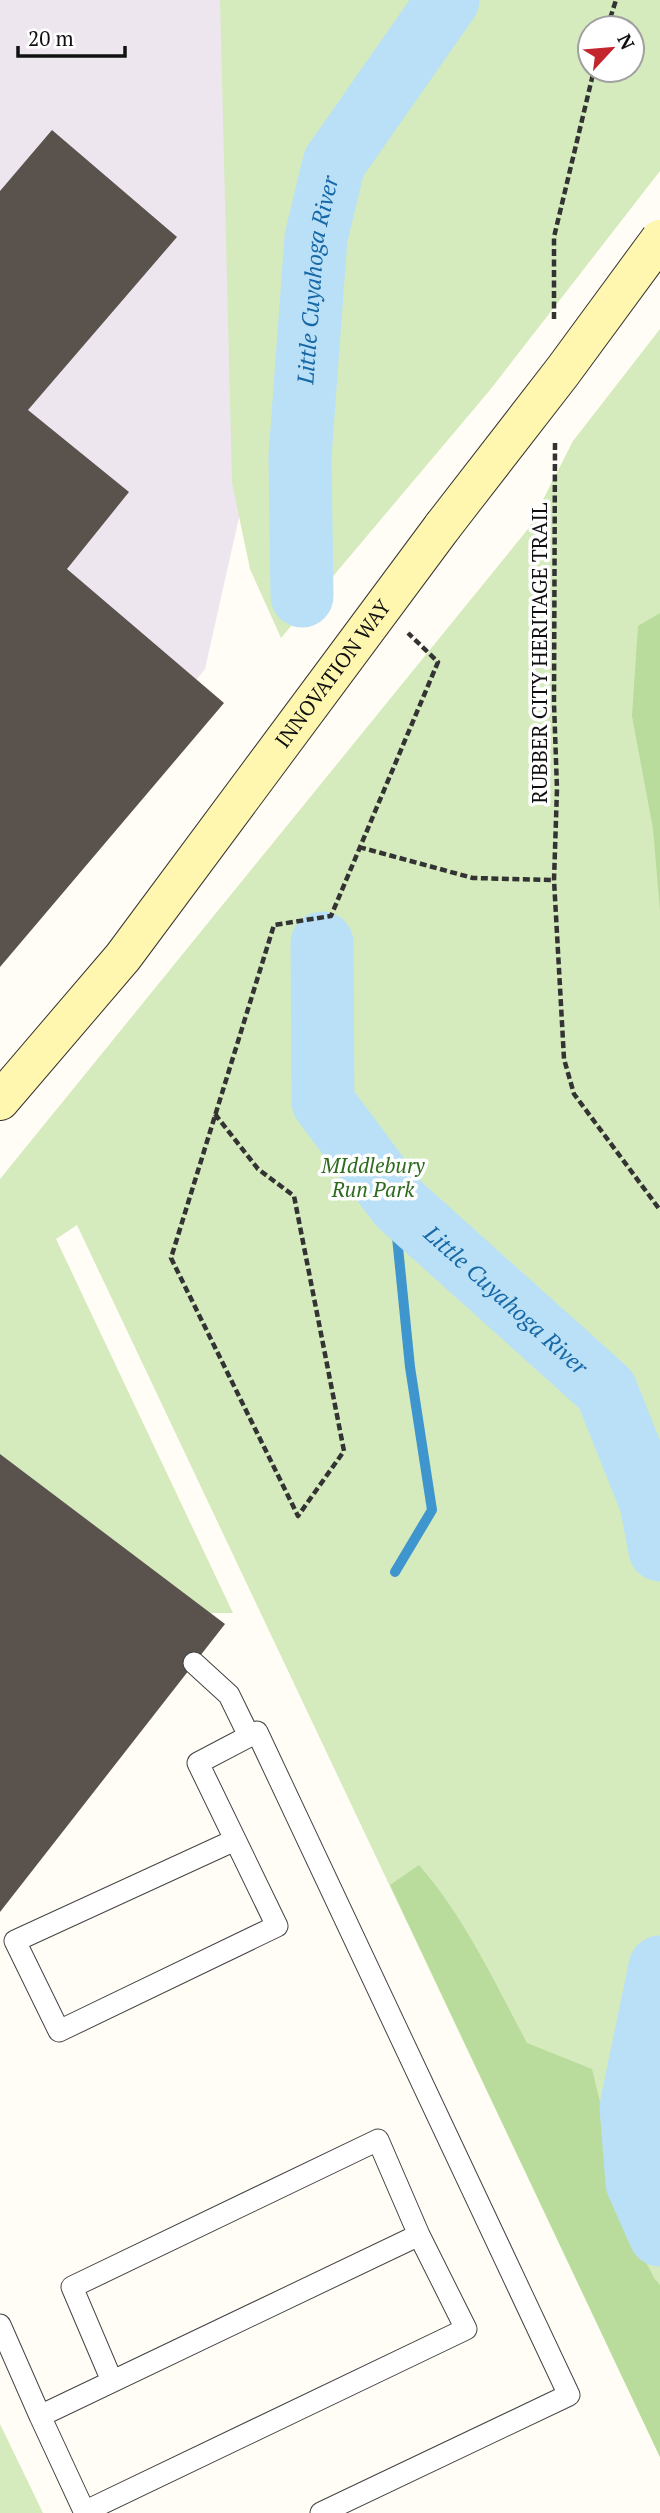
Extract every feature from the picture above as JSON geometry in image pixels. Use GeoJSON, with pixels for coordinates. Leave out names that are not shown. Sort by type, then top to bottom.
{"type":"FeatureCollection","features":[{"type":"Feature","properties":{"kind":"main road","name":"INNOVATION WAY"},"geometry":{"type":"LineString","coordinates":[[0,1101],[123,957],[660,239]]}},
{"type":"Feature","properties":{"kind":"lane"},"geometry":{"type":"LineString","coordinates":[[194,1663],[229,1695],[249,1736]]}},
{"type":"Feature","properties":{"kind":"lane"},"geometry":{"type":"LineString","coordinates":[[235,1840],[15,1941],[59,2031],[277,1926],[198,1763],[257,1732],[569,2395],[321,2513]]}},
{"type":"Feature","properties":{"kind":"lane"},"geometry":{"type":"LineString","coordinates":[[0,2325],[84,2513],[466,2329],[419,2235],[378,2140],[72,2287],[112,2381]]}},
{"type":"Feature","properties":{"kind":"lane"},"geometry":{"type":"LineString","coordinates":[[40,2416],[419,2235]]}},
{"type":"Feature","properties":{"kind":"path"},"geometry":{"type":"LineString","coordinates":[[554,332],[554,237],[591,84]]}},
{"type":"Feature","properties":{"kind":"path","name":"RUBBER CITY HERITAGE TRAIL"},"geometry":{"type":"LineString","coordinates":[[555,441],[554,880],[564,1059],[574,1094],[660,1210]]}},
{"type":"Feature","properties":{"kind":"path"},"geometry":{"type":"LineString","coordinates":[[215,1114],[258,1169],[294,1196],[344,1451],[298,1516],[171,1258],[215,1114],[274,925],[331,916],[438,662],[383,607]]}},
{"type":"Feature","properties":{"kind":"path"},"geometry":{"type":"LineString","coordinates":[[359,847],[473,878],[554,880]]}},
{"type":"Feature","properties":{"kind":"shaded area"},"geometry":{"type":"Polygon","coordinates":[[[0,0],[355,0],[205,669],[0,930],[0,0]]]}},
{"type":"Feature","properties":{"kind":"green space"},"geometry":{"type":"Polygon","coordinates":[[[220,0],[660,0],[660,171],[490,390],[281,638],[250,569],[232,483],[220,0]]]}},
{"type":"Feature","properties":{"kind":"green space","name":"MIddlebury Run Park"},"geometry":{"type":"Polygon","coordinates":[[[660,329],[660,2457],[77,1225],[56,1239],[233,1613],[210,1613],[0,1454],[0,1179],[528,529],[573,441],[660,329]]]}},
{"type":"Feature","properties":{"kind":"green space"},"geometry":{"type":"Polygon","coordinates":[[[660,613],[660,911],[653,829],[632,716],[638,626],[660,613]]]}},
{"type":"Feature","properties":{"kind":"green space"},"geometry":{"type":"Polygon","coordinates":[[[419,1865],[465,1928],[527,2043],[592,2069],[604,2118],[608,2163],[627,2225],[660,2285],[660,2457],[390,1885],[419,1865]]]}},
{"type":"Feature","properties":{"kind":"green space"},"geometry":{"type":"Polygon","coordinates":[[[660,2028],[660,2185],[643,2130],[647,2080],[660,2028]]]}},
{"type":"Feature","properties":{"kind":"green space"},"geometry":{"type":"Polygon","coordinates":[[[0,2424],[43,2513],[0,2513],[0,2424]]]}},
{"type":"Feature","properties":{"kind":"building"},"geometry":{"type":"Polygon","coordinates":[[[52,130],[177,237],[28,410],[129,492],[67,569],[224,703],[0,967],[0,191],[52,130]]]}},
{"type":"Feature","properties":{"kind":"building"},"geometry":{"type":"Polygon","coordinates":[[[0,1454],[225,1624],[0,1912],[0,1454]]]}},
{"type":"Feature","properties":{"kind":"waterway","name":"Little Cuyahoga River"},"geometry":{"type":"LineString","coordinates":[[302,596],[300,456],[316,238],[334,163],[448,0]]}},
{"type":"Feature","properties":{"kind":"waterway","name":"Little Cuyahoga River"},"geometry":{"type":"LineString","coordinates":[[322,943],[323,1102],[399,1204],[606,1390],[651,1503],[660,1550]]}},
{"type":"Feature","properties":{"kind":"waterway"},"geometry":{"type":"LineString","coordinates":[[393,1197],[410,1367],[432,1510],[395,1572]]}},
{"type":"Feature","properties":{"kind":"waterway","name":"Little Cuyahoga River"},"geometry":{"type":"LineString","coordinates":[[660,1967],[631,2107],[637,2183],[660,2235]]}}]}
